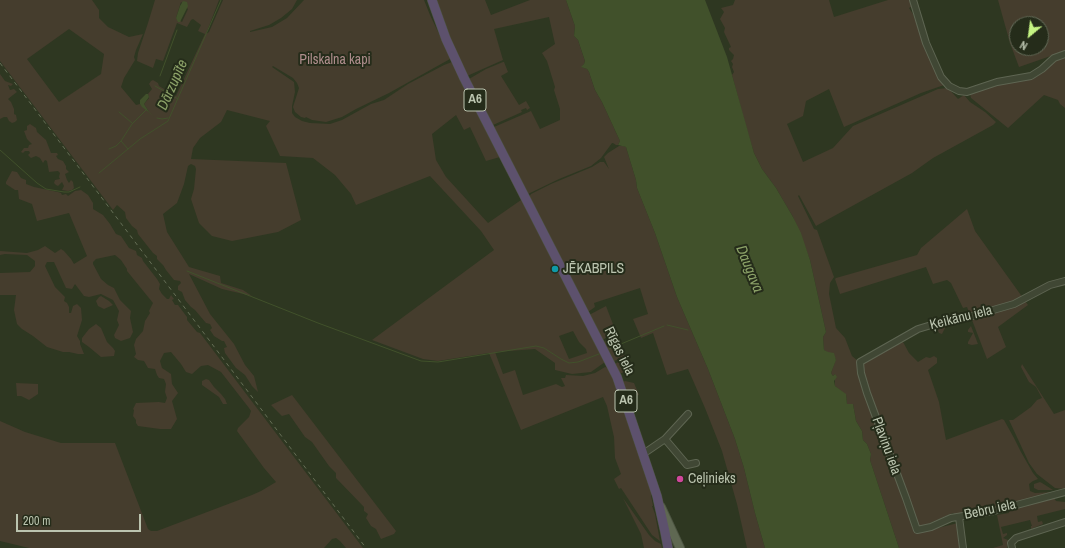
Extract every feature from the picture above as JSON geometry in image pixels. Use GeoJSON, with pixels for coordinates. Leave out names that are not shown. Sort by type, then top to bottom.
{"type":"FeatureCollection","features":[{"type":"Feature","properties":{"kind":"highway","name":"Rīgas iela"},"geometry":{"type":"LineString","coordinates":[[432,0],[446,39],[464,78],[611,364],[619,382],[659,502]]}},
{"type":"Feature","properties":{"kind":"highway","name":"A6"},"geometry":{"type":"LineString","coordinates":[[659,502],[668,548]]}},
{"type":"Feature","properties":{"kind":"main road","name":"Rīgas iela"},"geometry":{"type":"LineString","coordinates":[[659,502],[680,548]]}},
{"type":"Feature","properties":{"kind":"street"},"geometry":{"type":"LineString","coordinates":[[913,0],[919,24],[935,64],[944,82],[954,89],[967,92],[997,82],[1031,76],[1042,69],[1054,58],[1065,54]]}},
{"type":"Feature","properties":{"kind":"street","name":"Ķeikānu iela"},"geometry":{"type":"LineString","coordinates":[[860,362],[918,329],[948,320],[969,317],[1014,304],[1050,285],[1065,280]]}},
{"type":"Feature","properties":{"kind":"street","name":"Pļaviņu iela"},"geometry":{"type":"LineString","coordinates":[[860,362],[861,373],[867,393],[906,498],[916,530]]}},
{"type":"Feature","properties":{"kind":"street"},"geometry":{"type":"LineString","coordinates":[[643,454],[665,439],[688,414]]}},
{"type":"Feature","properties":{"kind":"street"},"geometry":{"type":"LineString","coordinates":[[665,439],[687,465],[696,462]]}},
{"type":"Feature","properties":{"kind":"street","name":"Bebru iela"},"geometry":{"type":"LineString","coordinates":[[916,530],[930,527],[951,518],[994,511],[1065,492]]}},
{"type":"Feature","properties":{"kind":"street"},"geometry":{"type":"LineString","coordinates":[[959,517],[963,548]]}},
{"type":"Feature","properties":{"kind":"street"},"geometry":{"type":"LineString","coordinates":[[1012,548],[1012,543],[1016,538],[1065,523]]}},
{"type":"Feature","properties":{"kind":"green space","name":"Pilskalna kapi"},"geometry":{"type":"Polygon","coordinates":[[[0,0],[92,0],[99,10],[99,18],[108,27],[129,37],[143,34],[136,50],[134,57],[135,60],[124,78],[121,87],[136,105],[140,104],[149,112],[144,104],[149,98],[148,94],[152,89],[149,84],[151,81],[153,80],[158,83],[159,86],[176,96],[205,34],[198,31],[201,25],[193,19],[187,27],[177,23],[163,61],[156,59],[153,68],[137,61],[138,53],[155,0],[219,0],[206,34],[209,32],[223,0],[297,0],[292,9],[281,18],[269,25],[250,32],[272,27],[287,18],[304,0],[424,0],[450,59],[342,117],[326,122],[301,117],[295,112],[293,107],[299,88],[297,83],[293,78],[273,66],[272,67],[294,82],[295,92],[292,113],[295,117],[302,121],[330,124],[342,120],[371,104],[384,100],[408,84],[452,62],[500,157],[486,161],[470,127],[464,130],[456,115],[432,134],[436,160],[446,177],[488,223],[521,200],[502,160],[605,362],[591,372],[572,374],[555,370],[555,363],[535,349],[495,352],[503,374],[515,370],[523,395],[556,384],[562,387],[565,386],[561,378],[565,378],[566,375],[583,376],[595,373],[605,367],[608,368],[616,384],[652,493],[652,506],[660,541],[652,535],[621,488],[619,489],[614,479],[621,474],[615,458],[614,437],[607,406],[603,397],[521,430],[489,353],[438,361],[423,359],[372,340],[494,250],[481,231],[430,176],[356,205],[351,194],[335,175],[313,158],[280,156],[266,126],[270,121],[227,110],[221,122],[200,138],[193,148],[191,159],[286,163],[301,220],[278,232],[232,241],[212,236],[199,223],[191,199],[194,189],[196,169],[195,166],[191,164],[188,166],[184,184],[177,203],[163,214],[167,232],[189,267],[220,276],[221,283],[243,290],[252,296],[222,289],[189,274],[210,314],[234,344],[245,365],[254,376],[258,392],[245,375],[236,368],[225,353],[224,348],[227,347],[224,341],[214,336],[210,330],[212,328],[210,324],[206,323],[185,300],[182,292],[178,290],[178,286],[181,283],[180,281],[174,280],[157,259],[157,256],[153,253],[138,234],[137,230],[126,218],[125,212],[117,205],[113,210],[0,61],[0,0]],[[181,2],[176,18],[182,22],[188,9],[181,2]],[[69,29],[27,59],[59,102],[101,74],[104,54],[69,29]],[[573,331],[559,336],[569,359],[587,353],[586,349],[579,342],[573,331]]]}},
{"type":"Feature","properties":{"kind":"green space"},"geometry":{"type":"Polygon","coordinates":[[[435,0],[485,0],[491,15],[530,0],[566,0],[575,26],[574,36],[578,40],[585,61],[582,67],[587,69],[589,72],[595,90],[620,141],[618,145],[612,143],[601,158],[591,166],[528,194],[494,127],[531,111],[540,129],[560,120],[560,109],[554,90],[555,87],[547,61],[542,53],[555,44],[549,17],[494,29],[503,60],[467,76],[459,61],[435,0]]]}},
{"type":"Feature","properties":{"kind":"green space"},"geometry":{"type":"Polygon","coordinates":[[[735,0],[829,0],[834,17],[888,0],[911,0],[913,6],[909,8],[915,20],[917,20],[944,85],[921,93],[844,127],[829,89],[806,101],[803,116],[787,124],[803,162],[833,148],[853,126],[938,89],[948,88],[958,99],[964,95],[970,102],[985,112],[996,122],[933,158],[912,173],[816,226],[799,195],[798,196],[814,229],[817,230],[834,277],[830,283],[829,294],[836,328],[845,338],[852,356],[858,361],[862,389],[893,469],[921,532],[958,523],[959,548],[899,548],[870,460],[871,454],[867,444],[863,440],[862,431],[856,421],[853,404],[847,404],[846,395],[835,386],[835,374],[833,376],[831,373],[836,359],[824,350],[823,337],[826,332],[810,260],[793,217],[776,188],[762,169],[754,153],[746,127],[732,75],[734,72],[731,61],[734,55],[729,50],[731,47],[724,32],[725,28],[720,19],[724,12],[721,8],[733,5],[735,0]]]}},
{"type":"Feature","properties":{"kind":"green space"},"geometry":{"type":"Polygon","coordinates":[[[998,0],[1065,0],[1065,51],[1019,67],[1015,56],[1049,56],[1049,16],[1009,16],[1009,39],[998,0]]]}},
{"type":"Feature","properties":{"kind":"green space"},"geometry":{"type":"Polygon","coordinates":[[[1065,56],[1065,108],[1058,100],[1044,95],[1008,128],[971,98],[970,94],[972,92],[1008,82],[1024,81],[1038,76],[1052,63],[1065,56]]]}},
{"type":"Feature","properties":{"kind":"green space"},"geometry":{"type":"Polygon","coordinates":[[[503,62],[508,72],[501,76],[519,105],[526,101],[530,108],[527,110],[526,108],[521,110],[522,112],[493,125],[469,79],[486,69],[503,62]]]}},
{"type":"Feature","properties":{"kind":"green space"},"geometry":{"type":"Polygon","coordinates":[[[0,74],[5,81],[13,84],[11,86],[8,85],[10,90],[14,89],[17,92],[8,99],[14,109],[14,114],[16,115],[17,120],[12,123],[7,117],[0,119],[0,74]]]}},
{"type":"Feature","properties":{"kind":"green space"},"geometry":{"type":"Polygon","coordinates":[[[30,124],[36,128],[37,132],[46,140],[51,153],[57,153],[58,155],[56,156],[58,159],[63,161],[69,172],[65,174],[67,180],[69,183],[71,180],[73,182],[74,188],[72,190],[62,190],[64,186],[62,182],[58,186],[54,183],[55,180],[60,179],[60,173],[58,171],[49,172],[47,161],[45,160],[43,163],[40,158],[36,156],[31,158],[28,155],[30,153],[29,151],[25,151],[23,153],[21,152],[24,148],[28,148],[29,145],[32,144],[27,139],[24,131],[27,130],[27,126],[30,124]]]}},
{"type":"Feature","properties":{"kind":"green space"},"geometry":{"type":"Polygon","coordinates":[[[619,146],[626,147],[637,188],[655,233],[677,297],[708,369],[735,439],[765,548],[747,548],[737,504],[722,451],[688,369],[667,375],[653,333],[641,338],[633,319],[648,314],[640,288],[594,303],[595,307],[588,312],[529,197],[531,194],[551,184],[592,167],[600,162],[604,162],[609,169],[604,157],[619,146]]]}},
{"type":"Feature","properties":{"kind":"green space"},"geometry":{"type":"Polygon","coordinates":[[[12,171],[17,172],[21,178],[26,180],[26,184],[34,187],[58,192],[62,195],[66,194],[68,196],[75,191],[81,190],[88,195],[93,203],[93,209],[103,215],[116,234],[121,236],[129,248],[136,251],[137,255],[142,258],[160,284],[159,289],[162,294],[167,299],[169,299],[171,295],[174,299],[172,300],[175,305],[178,305],[187,317],[187,320],[197,332],[200,333],[363,548],[346,548],[336,538],[332,539],[324,548],[29,548],[0,541],[0,421],[25,432],[61,443],[115,443],[148,529],[151,531],[157,531],[252,495],[276,482],[237,431],[249,417],[251,411],[221,372],[208,365],[201,366],[192,374],[186,372],[171,352],[164,353],[160,361],[162,368],[171,374],[172,384],[178,393],[172,401],[177,419],[171,429],[138,426],[133,416],[133,409],[136,403],[165,403],[167,398],[165,392],[166,384],[164,379],[159,378],[155,369],[148,368],[144,361],[138,360],[134,357],[136,354],[134,345],[136,339],[143,331],[145,321],[150,313],[149,311],[153,303],[127,271],[121,260],[115,255],[96,259],[93,264],[101,279],[114,288],[120,300],[131,311],[130,318],[133,332],[130,338],[121,341],[115,338],[114,335],[119,325],[117,320],[119,311],[113,300],[101,294],[89,297],[84,296],[75,284],[72,289],[66,288],[54,262],[47,262],[45,266],[55,287],[65,297],[64,301],[69,307],[69,313],[71,313],[73,306],[77,304],[81,308],[82,320],[77,336],[84,354],[63,352],[47,347],[17,324],[14,310],[16,295],[0,295],[0,273],[30,272],[35,266],[35,261],[27,255],[0,255],[0,251],[27,253],[45,246],[55,253],[61,249],[74,264],[87,256],[69,213],[37,221],[32,204],[19,199],[18,190],[15,190],[6,184],[12,171]]]}},
{"type":"Feature","properties":{"kind":"green space"},"geometry":{"type":"Polygon","coordinates":[[[967,209],[975,231],[1028,305],[998,327],[1006,347],[987,359],[967,307],[963,308],[951,283],[947,280],[933,284],[926,267],[840,294],[835,279],[836,278],[917,255],[921,248],[967,209]]]}},
{"type":"Feature","properties":{"kind":"green space"},"geometry":{"type":"Polygon","coordinates":[[[101,296],[113,305],[104,309],[98,306],[96,301],[101,296]]]}},
{"type":"Feature","properties":{"kind":"green space"},"geometry":{"type":"Polygon","coordinates":[[[606,306],[616,332],[610,334],[603,340],[589,315],[606,306]]]}},
{"type":"Feature","properties":{"kind":"green space"},"geometry":{"type":"Polygon","coordinates":[[[951,322],[949,326],[946,326],[942,334],[939,333],[937,328],[940,324],[951,322]]]}},
{"type":"Feature","properties":{"kind":"green space"},"geometry":{"type":"Polygon","coordinates":[[[96,324],[101,328],[107,342],[115,351],[114,356],[101,357],[82,342],[82,338],[89,329],[96,324]]]}},
{"type":"Feature","properties":{"kind":"green space"},"geometry":{"type":"Polygon","coordinates":[[[971,326],[978,344],[968,344],[973,333],[968,332],[971,326]]]}},
{"type":"Feature","properties":{"kind":"green space"},"geometry":{"type":"Polygon","coordinates":[[[617,336],[625,357],[614,361],[604,342],[609,338],[617,336]]]}},
{"type":"Feature","properties":{"kind":"green space"},"geometry":{"type":"Polygon","coordinates":[[[903,342],[909,353],[918,362],[926,357],[930,358],[934,356],[937,358],[937,363],[928,370],[939,402],[946,440],[1002,419],[1004,420],[1033,473],[1038,479],[1029,484],[1030,491],[1035,493],[1054,492],[994,509],[955,515],[953,513],[923,526],[918,526],[863,371],[862,362],[903,342]]]}},
{"type":"Feature","properties":{"kind":"green space"},"geometry":{"type":"Polygon","coordinates":[[[620,361],[622,363],[626,361],[630,370],[619,374],[615,364],[620,361]]]}},
{"type":"Feature","properties":{"kind":"green space"},"geometry":{"type":"Polygon","coordinates":[[[1022,364],[1054,414],[1065,410],[1065,489],[1055,488],[1037,474],[1029,463],[1009,420],[1013,420],[1031,407],[1037,400],[1042,398],[1036,387],[1029,382],[1021,367],[1022,364]]]}},
{"type":"Feature","properties":{"kind":"green space"},"geometry":{"type":"Polygon","coordinates":[[[206,379],[209,380],[221,394],[227,404],[223,404],[219,397],[202,385],[202,381],[206,379]]]}},
{"type":"Feature","properties":{"kind":"green space"},"geometry":{"type":"Polygon","coordinates":[[[623,382],[634,383],[639,395],[629,398],[623,382]]]}},
{"type":"Feature","properties":{"kind":"green space"},"geometry":{"type":"Polygon","coordinates":[[[16,383],[38,384],[38,394],[29,400],[21,396],[17,396],[16,383]]]}},
{"type":"Feature","properties":{"kind":"green space"},"geometry":{"type":"Polygon","coordinates":[[[292,395],[396,531],[394,534],[381,539],[376,529],[371,526],[366,518],[368,514],[364,511],[364,507],[336,478],[336,473],[329,466],[312,442],[305,437],[289,414],[282,416],[271,405],[292,395]]]}},
{"type":"Feature","properties":{"kind":"green space"},"geometry":{"type":"Polygon","coordinates":[[[1040,482],[1053,490],[1038,490],[1034,488],[1034,484],[1040,482]]]}},
{"type":"Feature","properties":{"kind":"green space"},"geometry":{"type":"Polygon","coordinates":[[[623,498],[649,535],[661,544],[662,548],[644,548],[641,534],[623,498]]]}},
{"type":"Feature","properties":{"kind":"green space"},"geometry":{"type":"Polygon","coordinates":[[[1054,498],[1056,501],[1065,502],[1065,509],[1037,516],[1038,522],[1042,521],[1043,524],[1031,529],[1032,526],[1030,520],[1001,527],[1003,534],[1007,533],[1007,535],[1003,538],[1008,540],[1007,548],[993,548],[1003,545],[997,515],[1009,513],[1008,510],[1054,498]]]}},
{"type":"Feature","properties":{"kind":"water","name":"Daugava"},"geometry":{"type":"Polygon","coordinates":[[[566,0],[705,0],[727,57],[754,153],[762,169],[776,188],[801,233],[810,260],[826,332],[823,337],[824,350],[834,353],[836,360],[831,373],[833,376],[835,374],[837,377],[834,381],[835,386],[846,394],[847,404],[853,404],[856,421],[862,431],[863,440],[867,444],[871,454],[870,460],[899,548],[765,548],[735,439],[708,369],[677,297],[655,233],[637,188],[626,147],[618,145],[620,141],[595,90],[589,72],[587,69],[581,67],[585,61],[578,40],[574,36],[575,26],[566,0]]]}},
{"type":"Feature","properties":{"kind":"water"},"geometry":{"type":"Polygon","coordinates":[[[183,1],[187,2],[188,6],[180,22],[178,22],[176,18],[183,1]]]}},
{"type":"Feature","properties":{"kind":"water"},"geometry":{"type":"Polygon","coordinates":[[[148,94],[149,97],[144,104],[149,112],[155,117],[142,107],[140,104],[140,100],[148,94]]]}},
{"type":"Feature","properties":{"kind":"waterway","name":"Dārzupīte"},"geometry":{"type":"LineString","coordinates":[[99,173],[140,139],[168,121],[221,0]]}},
{"type":"Feature","properties":{"kind":"waterway"},"geometry":{"type":"LineString","coordinates":[[160,76],[177,30]]}},
{"type":"Feature","properties":{"kind":"waterway"},"geometry":{"type":"LineString","coordinates":[[155,86],[164,91]]}},
{"type":"Feature","properties":{"kind":"waterway"},"geometry":{"type":"LineString","coordinates":[[168,93],[178,99]]}},
{"type":"Feature","properties":{"kind":"waterway"},"geometry":{"type":"LineString","coordinates":[[128,149],[121,141],[132,124],[146,110]]}},
{"type":"Feature","properties":{"kind":"waterway"},"geometry":{"type":"LineString","coordinates":[[119,112],[132,123]]}},
{"type":"Feature","properties":{"kind":"waterway"},"geometry":{"type":"LineString","coordinates":[[157,118],[168,118]]}},
{"type":"Feature","properties":{"kind":"waterway"},"geometry":{"type":"LineString","coordinates":[[109,149],[116,146],[121,141]]}},
{"type":"Feature","properties":{"kind":"waterway","name":"Dārzupīte"},"geometry":{"type":"LineString","coordinates":[[0,150],[37,183],[46,189],[69,192],[80,187]]}},
{"type":"Feature","properties":{"kind":"waterway"},"geometry":{"type":"LineString","coordinates":[[187,271],[318,323],[421,361],[438,362],[536,346],[544,348],[569,363],[578,362],[599,354]]}},
{"type":"Feature","properties":{"kind":"waterway"},"geometry":{"type":"LineString","coordinates":[[667,325],[688,330]]}},
{"type":"Feature","properties":{"kind":"waterway"},"geometry":{"type":"LineString","coordinates":[[609,349],[664,326]]}},
{"type":"Feature","properties":{"kind":"railway"},"geometry":{"type":"LineString","coordinates":[[0,63],[366,548]]}},
{"type":"Feature","properties":{"kind":"place","name":"JĒKABPILS"},"geometry":{"type":"Point","coordinates":[555,269]}},
{"type":"Feature","properties":{"kind":"place","name":"Ceļinieks"},"geometry":{"type":"Point","coordinates":[680,479]}}]}
